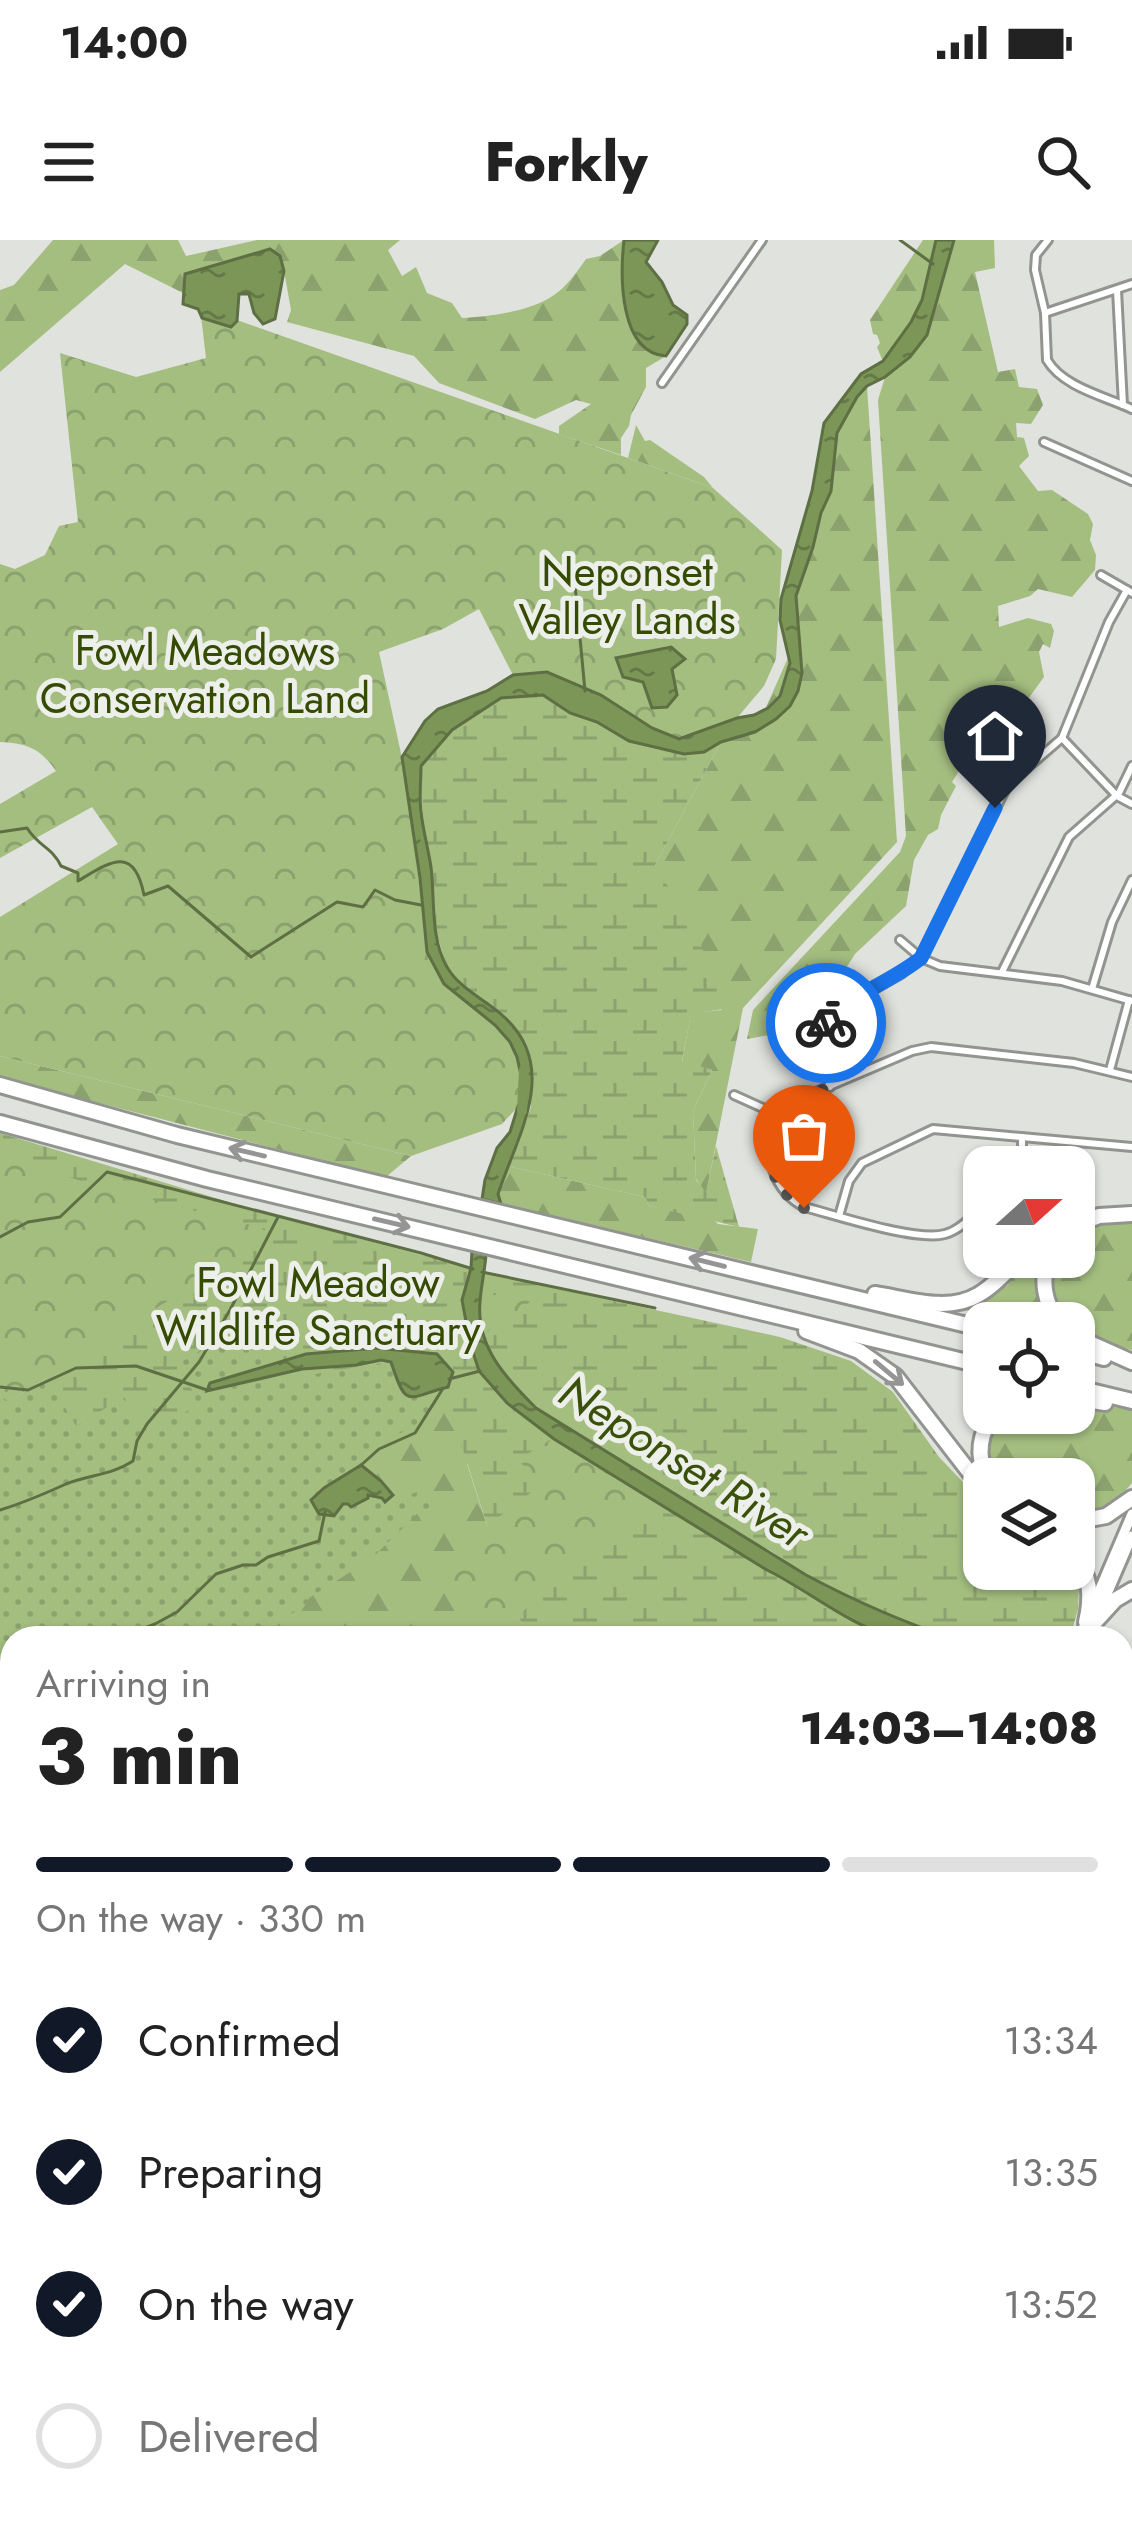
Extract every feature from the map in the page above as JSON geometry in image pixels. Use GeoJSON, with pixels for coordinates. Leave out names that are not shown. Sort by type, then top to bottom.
{"type":"FeatureCollection","features":[{"type":"Feature","properties":{"kind":"highway"},"geometry":{"type":"LineString","coordinates":[[0,1085],[178,1135],[963,1324]]}},
{"type":"Feature","properties":{"kind":"highway"},"geometry":{"type":"LineString","coordinates":[[0,1123],[186,1174],[963,1361]]}},
{"type":"Feature","properties":{"kind":"highway"},"geometry":{"type":"LineString","coordinates":[[1095,1209],[1132,1209]]}},
{"type":"Feature","properties":{"kind":"highway"},"geometry":{"type":"LineString","coordinates":[[1095,1218],[1132,1209]]}},
{"type":"Feature","properties":{"kind":"highway"},"geometry":{"type":"LineString","coordinates":[[799,1284],[950,1304],[979,1294],[997,1278]]}},
{"type":"Feature","properties":{"kind":"highway"},"geometry":{"type":"LineString","coordinates":[[745,1308],[845,1344],[887,1369],[963,1463]]}},
{"type":"Feature","properties":{"kind":"highway"},"geometry":{"type":"LineString","coordinates":[[1095,1346],[1132,1363]]}},
{"type":"Feature","properties":{"kind":"highway"},"geometry":{"type":"LineString","coordinates":[[1095,1355],[1132,1363]]}},
{"type":"Feature","properties":{"kind":"highway"},"geometry":{"type":"LineString","coordinates":[[1095,1394],[1132,1405]]}},
{"type":"Feature","properties":{"kind":"highway"},"geometry":{"type":"LineString","coordinates":[[1095,1401],[1132,1405]]}},
{"type":"Feature","properties":{"kind":"highway"},"geometry":{"type":"LineString","coordinates":[[1095,1518],[1109,1515],[1132,1498]]}},
{"type":"Feature","properties":{"kind":"highway"},"geometry":{"type":"LineString","coordinates":[[1087,1626],[1089,1590]]}},
{"type":"Feature","properties":{"kind":"highway"},"geometry":{"type":"LineString","coordinates":[[1091,1626],[1117,1598],[1132,1590]]}},
{"type":"Feature","properties":{"kind":"main road"},"geometry":{"type":"LineString","coordinates":[[1089,1626],[1132,1514]]}},
{"type":"Feature","properties":{"kind":"main road"},"geometry":{"type":"LineString","coordinates":[[1089,1626],[1132,1536]]}},
{"type":"Feature","properties":{"kind":"street"},"geometry":{"type":"LineString","coordinates":[[662,383],[762,240]]}},
{"type":"Feature","properties":{"kind":"street"},"geometry":{"type":"LineString","coordinates":[[1048,240],[1036,255],[1035,270],[1046,313],[1048,360],[1057,375],[1127,407],[1117,290]]}},
{"type":"Feature","properties":{"kind":"street"},"geometry":{"type":"LineString","coordinates":[[1046,313],[1132,284]]}},
{"type":"Feature","properties":{"kind":"street"},"geometry":{"type":"LineString","coordinates":[[1044,442],[1132,481]]}},
{"type":"Feature","properties":{"kind":"street"},"geometry":{"type":"LineString","coordinates":[[830,1087],[819,1044],[824,1027],[839,1009],[921,958],[1005,790],[1062,738],[1109,622],[1129,591],[1101,575]]}},
{"type":"Feature","properties":{"kind":"street"},"geometry":{"type":"LineString","coordinates":[[1062,738],[1117,796],[1132,803]]}},
{"type":"Feature","properties":{"kind":"street"},"geometry":{"type":"LineString","coordinates":[[1002,972],[1069,837],[1117,796],[1132,766]]}},
{"type":"Feature","properties":{"kind":"street"},"geometry":{"type":"LineString","coordinates":[[1092,989],[1107,936],[1132,880]]}},
{"type":"Feature","properties":{"kind":"street"},"geometry":{"type":"LineString","coordinates":[[900,940],[921,958],[940,966],[1062,981],[1131,1001],[1110,1070]]}},
{"type":"Feature","properties":{"kind":"street"},"geometry":{"type":"LineString","coordinates":[[734,1095],[765,1109],[785,1105],[912,1051],[932,1047],[1074,1063],[1132,1077]]}},
{"type":"Feature","properties":{"kind":"street"},"geometry":{"type":"LineString","coordinates":[[765,1109],[771,1168],[784,1194],[804,1208],[935,1235],[963,1223]]}},
{"type":"Feature","properties":{"kind":"street"},"geometry":{"type":"LineString","coordinates":[[839,1216],[849,1181],[862,1163],[933,1129],[1132,1147]]}},
{"type":"Feature","properties":{"kind":"street"},"geometry":{"type":"LineString","coordinates":[[1022,1137],[1022,1146]]}},
{"type":"Feature","properties":{"kind":"green space"},"geometry":{"type":"Polygon","coordinates":[[[53,240],[178,240],[186,256],[257,240],[400,240],[388,250],[402,276],[416,267],[427,293],[452,303],[462,318],[510,312],[545,301],[586,259],[624,240],[626,282],[645,350],[666,356],[646,368],[646,387],[621,438],[621,455],[559,434],[559,426],[591,404],[576,400],[535,419],[439,383],[414,356],[287,322],[291,310],[284,271],[185,294],[125,264],[0,372],[0,290],[14,285],[53,240]]]}},
{"type":"Feature","properties":{"kind":"green space"},"geometry":{"type":"Polygon","coordinates":[[[923,240],[936,240],[922,300],[883,362],[870,320],[923,240]]]}},
{"type":"Feature","properties":{"kind":"green space"},"geometry":{"type":"Polygon","coordinates":[[[954,240],[994,240],[995,268],[975,272],[998,372],[1015,369],[1019,387],[1037,389],[1043,405],[1031,424],[1016,423],[1017,437],[1024,438],[1029,456],[1019,466],[1038,491],[1052,490],[1088,514],[1093,524],[1090,540],[1095,570],[1072,597],[1038,589],[998,606],[999,627],[1028,618],[1051,624],[1050,648],[1043,644],[1039,652],[1044,677],[1004,732],[992,735],[971,765],[961,768],[938,829],[928,835],[914,860],[906,906],[855,954],[808,1028],[747,1039],[753,1010],[900,852],[906,836],[878,400],[885,377],[910,357],[954,240]]]}},
{"type":"Feature","properties":{"kind":"green space","name":"Fowl Meadows Conservation Land"},"geometry":{"type":"Polygon","coordinates":[[[200,307],[713,488],[782,550],[776,659],[764,686],[721,742],[704,752],[684,754],[645,747],[570,713],[513,675],[479,609],[443,629],[379,652],[444,984],[510,1042],[526,1098],[502,1124],[411,1156],[0,1056],[0,917],[118,844],[92,807],[0,858],[0,804],[56,771],[32,749],[0,742],[0,564],[15,569],[45,555],[59,526],[78,522],[60,353],[136,377],[206,358],[200,307]]]}},
{"type":"Feature","properties":{"kind":"green space"},"geometry":{"type":"Polygon","coordinates":[[[867,386],[897,842],[743,1008],[706,1194],[696,1179],[693,1111],[712,1070],[682,1062],[691,1013],[722,1010],[655,865],[721,742],[755,732],[800,631],[796,596],[831,491],[837,433],[867,386]]]}},
{"type":"Feature","properties":{"kind":"green space"},"geometry":{"type":"Polygon","coordinates":[[[636,425],[645,441],[704,477],[713,488],[628,458],[636,425]]]}},
{"type":"Feature","properties":{"kind":"green space"},"geometry":{"type":"Polygon","coordinates":[[[543,695],[570,713],[645,747],[684,754],[704,752],[721,742],[655,865],[699,938],[723,1009],[691,1014],[682,1061],[712,1070],[693,1111],[696,1180],[706,1192],[716,1146],[739,1227],[649,1206],[645,1197],[507,1166],[531,1107],[531,1058],[504,1017],[467,990],[446,965],[436,931],[421,811],[421,766],[452,730],[501,698],[543,695]]]}},
{"type":"Feature","properties":{"kind":"green space"},"geometry":{"type":"Polygon","coordinates":[[[0,1056],[411,1156],[386,1177],[18,1082],[0,1076],[0,1056]]]}},
{"type":"Feature","properties":{"kind":"green space"},"geometry":{"type":"Polygon","coordinates":[[[0,1133],[278,1217],[471,1268],[462,1300],[480,1303],[485,1273],[780,1337],[851,1361],[893,1392],[963,1482],[963,1590],[1079,1590],[1078,1609],[1073,1626],[914,1626],[809,1577],[897,1626],[522,1626],[447,1400],[453,1372],[437,1354],[397,1350],[386,1362],[280,1380],[251,1319],[181,1362],[198,1406],[146,1431],[124,1397],[76,1426],[47,1378],[9,1401],[0,1396],[0,1133]],[[696,1513],[805,1575],[771,1551],[696,1513]]]}},
{"type":"Feature","properties":{"kind":"green space"},"geometry":{"type":"Polygon","coordinates":[[[0,1156],[277,1232],[9,1401],[0,1396],[0,1156]]]}},
{"type":"Feature","properties":{"kind":"green space"},"geometry":{"type":"Polygon","coordinates":[[[507,1166],[645,1197],[649,1206],[712,1218],[718,1224],[758,1229],[751,1262],[501,1204],[498,1194],[507,1166]]]}},
{"type":"Feature","properties":{"kind":"green space"},"geometry":{"type":"Polygon","coordinates":[[[1115,1218],[1132,1219],[1132,1350],[1095,1338],[1095,1302],[1056,1302],[1054,1295],[1053,1278],[1095,1278],[1095,1225],[1115,1218]]]}},
{"type":"Feature","properties":{"kind":"green space"},"geometry":{"type":"Polygon","coordinates":[[[1012,1278],[1041,1278],[1042,1302],[973,1302],[1008,1285],[1012,1278]]]}},
{"type":"Feature","properties":{"kind":"green space","name":"Fowl Meadow Wildlife Sanctuary"},"geometry":{"type":"Polygon","coordinates":[[[504,1289],[531,1294],[530,1302],[426,1373],[386,1362],[400,1350],[504,1289]]]}},
{"type":"Feature","properties":{"kind":"green space"},"geometry":{"type":"Polygon","coordinates":[[[252,1319],[280,1379],[386,1362],[426,1373],[510,1411],[338,1626],[0,1626],[0,1396],[9,1401],[47,1378],[124,1396],[147,1431],[180,1362],[252,1319]]]}},
{"type":"Feature","properties":{"kind":"green space"},"geometry":{"type":"Polygon","coordinates":[[[448,1387],[456,1430],[523,1626],[270,1626],[371,1559],[429,1508],[436,1497],[430,1486],[407,1496],[393,1495],[361,1466],[350,1471],[357,1459],[428,1417],[433,1402],[428,1395],[448,1387]]]}},
{"type":"Feature","properties":{"kind":"green space"},"geometry":{"type":"Polygon","coordinates":[[[1095,1408],[1132,1410],[1132,1483],[1099,1508],[1095,1510],[1095,1458],[988,1458],[990,1434],[1095,1434],[1095,1408]]]}},
{"type":"Feature","properties":{"kind":"green space","name":"Fowl Meadow Wildlife Sanctuary"},"geometry":{"type":"Polygon","coordinates":[[[550,1440],[654,1502],[505,1626],[471,1626],[437,1564],[537,1488],[519,1459],[550,1440]]]}},
{"type":"Feature","properties":{"kind":"water"},"geometry":{"type":"Polygon","coordinates":[[[624,240],[658,240],[646,262],[673,305],[687,315],[687,324],[666,356],[651,352],[631,327],[623,292],[624,240]]]}},
{"type":"Feature","properties":{"kind":"water"},"geometry":{"type":"Polygon","coordinates":[[[936,240],[954,240],[927,335],[910,357],[867,386],[837,433],[831,491],[796,596],[802,673],[790,706],[755,732],[704,752],[684,754],[629,741],[543,695],[501,698],[452,730],[421,766],[421,812],[442,956],[459,982],[520,1035],[529,1057],[530,1102],[498,1194],[501,1204],[482,1199],[497,1148],[526,1098],[510,1042],[444,984],[427,952],[402,757],[438,709],[487,691],[513,675],[547,672],[601,695],[652,728],[679,739],[768,708],[780,696],[790,663],[780,620],[781,599],[812,491],[824,423],[861,374],[883,361],[911,322],[922,300],[936,240]]]}},
{"type":"Feature","properties":{"kind":"water"},"geometry":{"type":"Polygon","coordinates":[[[270,249],[280,256],[284,271],[275,319],[263,324],[249,294],[239,294],[237,321],[231,327],[202,318],[198,309],[183,304],[185,274],[270,249]]]}},
{"type":"Feature","properties":{"kind":"water"},"geometry":{"type":"Polygon","coordinates":[[[671,647],[685,659],[672,669],[677,695],[667,707],[652,708],[643,682],[623,677],[616,658],[671,647]]]}},
{"type":"Feature","properties":{"kind":"water"},"geometry":{"type":"Polygon","coordinates":[[[472,1251],[486,1254],[483,1333],[504,1373],[536,1408],[806,1575],[918,1626],[862,1625],[554,1439],[507,1403],[479,1371],[470,1343],[462,1300],[472,1251]]]}},
{"type":"Feature","properties":{"kind":"water"},"geometry":{"type":"Polygon","coordinates":[[[377,1348],[437,1354],[453,1372],[448,1387],[410,1397],[401,1388],[391,1362],[381,1360],[302,1369],[207,1391],[210,1383],[306,1354],[377,1348]]]}},
{"type":"Feature","properties":{"kind":"water"},"geometry":{"type":"Polygon","coordinates":[[[361,1465],[393,1495],[385,1502],[368,1495],[351,1507],[343,1504],[334,1516],[319,1514],[311,1500],[361,1465]]]}},
{"type":"Feature","properties":{"kind":"waterway"},"geometry":{"type":"LineString","coordinates":[[900,240],[933,264]]}},
{"type":"Feature","properties":{"kind":"waterway"},"geometry":{"type":"LineString","coordinates":[[575,585],[585,691]]}},
{"type":"Feature","properties":{"kind":"waterway"},"geometry":{"type":"LineString","coordinates":[[0,832],[27,828],[61,866],[78,873],[78,881],[110,864],[127,863],[140,879],[144,895],[168,886],[251,957],[337,902],[363,907],[375,890],[421,905]]}},
{"type":"Feature","properties":{"kind":"waterway","name":"Neponset River"},"geometry":{"type":"LineString","coordinates":[[522,1111],[524,1070]]}},
{"type":"Feature","properties":{"kind":"waterway"},"geometry":{"type":"LineString","coordinates":[[0,1237],[28,1222],[60,1217],[107,1172],[473,1269]]}},
{"type":"Feature","properties":{"kind":"waterway"},"geometry":{"type":"LineString","coordinates":[[0,1510],[133,1461],[147,1424],[199,1362],[278,1217]]}},
{"type":"Feature","properties":{"kind":"waterway"},"geometry":{"type":"LineString","coordinates":[[482,1272],[655,1308]]}},
{"type":"Feature","properties":{"kind":"waterway"},"geometry":{"type":"LineString","coordinates":[[0,1387],[28,1390],[76,1368],[136,1366],[211,1389]]}},
{"type":"Feature","properties":{"kind":"waterway"},"geometry":{"type":"LineString","coordinates":[[449,1379],[480,1371]]}},
{"type":"Feature","properties":{"kind":"waterway"},"geometry":{"type":"LineString","coordinates":[[359,1467],[379,1449],[415,1433],[442,1390]]}},
{"type":"Feature","properties":{"kind":"waterway"},"geometry":{"type":"LineString","coordinates":[[150,1626],[177,1612],[216,1574],[256,1565],[319,1541],[325,1512]]}},
{"type":"Feature","properties":{"kind":"way so far"},"geometry":{"type":"LineString","coordinates":[[804,1208],[784,1194],[771,1168],[765,1109],[830,1087],[819,1044],[826,1023]]}},
{"type":"Feature","properties":{"kind":"route"},"geometry":{"type":"LineString","coordinates":[[826,1023],[850,1001],[921,958],[995,808]]}},
{"type":"Feature","properties":{"kind":"park label","name":"Neponset Valley Lands"},"geometry":{"type":"Point","coordinates":[627,595]}}]}
